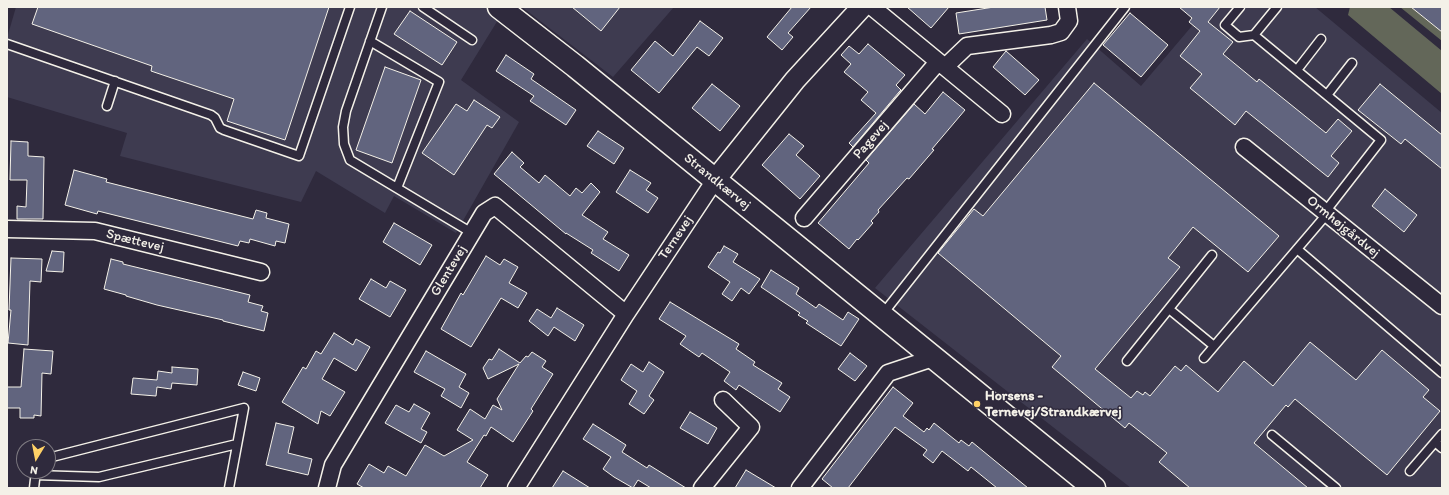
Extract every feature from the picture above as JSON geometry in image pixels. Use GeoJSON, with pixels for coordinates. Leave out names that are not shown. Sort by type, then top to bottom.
{"type":"FeatureCollection","features":[{"type":"Feature","properties":{"kind":"main road","name":"Strandkærvej"},"geometry":{"type":"LineString","coordinates":[[499,7],[576,66],[1093,488]]}},
{"type":"Feature","properties":{"kind":"street","name":"Ternevej"},"geometry":{"type":"LineString","coordinates":[[516,488],[626,314],[715,180],[795,80],[862,7]]}},
{"type":"Feature","properties":{"kind":"street"},"geometry":{"type":"LineString","coordinates":[[872,7],[1002,114]]}},
{"type":"Feature","properties":{"kind":"street","name":"Pagevej"},"geometry":{"type":"LineString","coordinates":[[804,218],[942,64],[967,46],[1051,35],[1061,32],[1069,21],[1067,7]]}},
{"type":"Feature","properties":{"kind":"street","name":"Ormhøjgårdvej"},"geometry":{"type":"LineString","coordinates":[[1244,147],[1442,306]]}},
{"type":"Feature","properties":{"kind":"street","name":"Glentevej"},"geometry":{"type":"LineString","coordinates":[[327,488],[333,465],[484,213],[495,206],[626,314]]}},
{"type":"Feature","properties":{"kind":"street","name":"Spættevej"},"geometry":{"type":"LineString","coordinates":[[7,229],[95,231],[261,272]]}},
{"type":"Feature","properties":{"kind":"street"},"geometry":{"type":"LineString","coordinates":[[800,488],[888,373],[933,358]]}},
{"type":"Feature","properties":{"kind":"street"},"geometry":{"type":"LineString","coordinates":[[702,488],[751,427],[723,400]]}},
{"type":"Feature","properties":{"kind":"lane"},"geometry":{"type":"LineString","coordinates":[[7,44],[212,115],[220,128],[224,130],[300,156],[350,7]]}},
{"type":"Feature","properties":{"kind":"lane"},"geometry":{"type":"LineString","coordinates":[[382,7],[346,111],[343,128],[344,144],[350,160],[472,233]]}},
{"type":"Feature","properties":{"kind":"lane"},"geometry":{"type":"LineString","coordinates":[[423,7],[472,40]]}},
{"type":"Feature","properties":{"kind":"lane"},"geometry":{"type":"LineString","coordinates":[[882,316],[1125,7]]}},
{"type":"Feature","properties":{"kind":"lane"},"geometry":{"type":"LineString","coordinates":[[1204,358],[1297,249],[1381,140],[1254,35],[1239,36],[1225,26],[1240,7]]}},
{"type":"Feature","properties":{"kind":"lane"},"geometry":{"type":"LineString","coordinates":[[1254,35],[1277,7]]}},
{"type":"Feature","properties":{"kind":"lane"},"geometry":{"type":"LineString","coordinates":[[1297,70],[1321,39]]}},
{"type":"Feature","properties":{"kind":"lane"},"geometry":{"type":"LineString","coordinates":[[370,41],[439,82],[397,188]]}},
{"type":"Feature","properties":{"kind":"lane"},"geometry":{"type":"LineString","coordinates":[[1327,95],[1352,64]]}},
{"type":"Feature","properties":{"kind":"lane"},"geometry":{"type":"LineString","coordinates":[[107,106],[115,81]]}},
{"type":"Feature","properties":{"kind":"lane"},"geometry":{"type":"LineString","coordinates":[[1297,249],[1442,373]]}},
{"type":"Feature","properties":{"kind":"lane"},"geometry":{"type":"LineString","coordinates":[[1127,361],[1212,255]]}},
{"type":"Feature","properties":{"kind":"lane"},"geometry":{"type":"LineString","coordinates":[[1169,309],[1214,346]]}},
{"type":"Feature","properties":{"kind":"lane"},"geometry":{"type":"LineString","coordinates":[[56,456],[244,408],[229,488]]}},
{"type":"Feature","properties":{"kind":"lane"},"geometry":{"type":"LineString","coordinates":[[1410,471],[1442,434]]}},
{"type":"Feature","properties":{"kind":"lane"},"geometry":{"type":"LineString","coordinates":[[1272,435],[1336,488]]}},
{"type":"Feature","properties":{"kind":"lane"},"geometry":{"type":"LineString","coordinates":[[1435,442],[1442,448]]}},
{"type":"Feature","properties":{"kind":"lane"},"geometry":{"type":"LineString","coordinates":[[56,474],[99,477],[237,444]]}},
{"type":"Feature","properties":{"kind":"shaded area"},"geometry":{"type":"Polygon","coordinates":[[[16,7],[506,7],[461,80],[519,122],[456,233],[394,196],[385,213],[316,171],[301,202],[120,156],[127,133],[7,97],[7,38],[16,7]]]}},
{"type":"Feature","properties":{"kind":"shaded area"},"geometry":{"type":"Polygon","coordinates":[[[522,7],[674,7],[613,77],[522,7]]]}},
{"type":"Feature","properties":{"kind":"shaded area"},"geometry":{"type":"Polygon","coordinates":[[[1208,7],[1315,7],[1442,113],[1442,488],[1131,488],[875,288],[1087,39],[1141,86],[1208,7]]]}},
{"type":"Feature","properties":{"kind":"green space"},"geometry":{"type":"Polygon","coordinates":[[[1350,7],[1389,7],[1442,51],[1442,94],[1348,15],[1350,7]]]}},
{"type":"Feature","properties":{"kind":"green space"},"geometry":{"type":"Polygon","coordinates":[[[1400,7],[1411,7],[1442,32],[1442,41],[1400,7]]]}},
{"type":"Feature","properties":{"kind":"building"},"geometry":{"type":"Polygon","coordinates":[[[38,7],[329,7],[285,140],[227,121],[234,99],[151,71],[152,66],[32,24],[38,7]]]}},
{"type":"Feature","properties":{"kind":"building"},"geometry":{"type":"Polygon","coordinates":[[[572,7],[620,7],[601,31],[572,7]]]}},
{"type":"Feature","properties":{"kind":"building"},"geometry":{"type":"Polygon","coordinates":[[[792,7],[811,7],[788,33],[793,37],[782,50],[767,37],[792,7]]]}},
{"type":"Feature","properties":{"kind":"building"},"geometry":{"type":"Polygon","coordinates":[[[907,7],[949,7],[931,28],[907,7]]]}},
{"type":"Feature","properties":{"kind":"building"},"geometry":{"type":"Polygon","coordinates":[[[994,7],[1045,7],[1047,20],[959,34],[956,13],[994,7]]]}},
{"type":"Feature","properties":{"kind":"building"},"geometry":{"type":"Polygon","coordinates":[[[1179,7],[1220,7],[1208,22],[1233,42],[1223,54],[1257,82],[1259,79],[1326,133],[1338,119],[1352,131],[1331,156],[1339,163],[1328,177],[1246,111],[1235,125],[1190,88],[1202,74],[1180,56],[1200,31],[1189,22],[1192,18],[1179,7]]]}},
{"type":"Feature","properties":{"kind":"building"},"geometry":{"type":"Polygon","coordinates":[[[1411,7],[1442,7],[1442,32],[1411,7]]]}},
{"type":"Feature","properties":{"kind":"building"},"geometry":{"type":"Polygon","coordinates":[[[410,11],[457,42],[442,65],[394,34],[410,11]]]}},
{"type":"Feature","properties":{"kind":"building"},"geometry":{"type":"Polygon","coordinates":[[[1130,13],[1168,45],[1141,77],[1103,45],[1130,13]]]}},
{"type":"Feature","properties":{"kind":"building"},"geometry":{"type":"Polygon","coordinates":[[[700,21],[723,38],[709,56],[697,47],[659,93],[631,70],[655,41],[673,56],[700,21]]]}},
{"type":"Feature","properties":{"kind":"building"},"geometry":{"type":"Polygon","coordinates":[[[868,44],[905,75],[896,85],[901,90],[853,147],[849,143],[876,113],[861,100],[868,92],[844,72],[851,64],[841,55],[849,46],[859,54],[868,44]]]}},
{"type":"Feature","properties":{"kind":"building"},"geometry":{"type":"Polygon","coordinates":[[[1006,51],[1039,80],[1025,95],[993,67],[1006,51]]]}},
{"type":"Feature","properties":{"kind":"building"},"geometry":{"type":"Polygon","coordinates":[[[506,55],[534,74],[531,79],[576,110],[566,125],[530,101],[534,96],[496,71],[506,55]]]}},
{"type":"Feature","properties":{"kind":"building"},"geometry":{"type":"Polygon","coordinates":[[[385,67],[421,80],[392,163],[356,150],[385,67]]]}},
{"type":"Feature","properties":{"kind":"building"},"geometry":{"type":"Polygon","coordinates":[[[1094,83],[1279,236],[1248,272],[1193,227],[1168,258],[1180,267],[1095,369],[1131,398],[1137,391],[1143,395],[1145,392],[1150,396],[1175,366],[1181,371],[1186,365],[1218,392],[1244,361],[1273,386],[1310,342],[1356,380],[1382,350],[1429,390],[1423,397],[1440,411],[1387,475],[1295,399],[1288,407],[1286,405],[1254,443],[1308,488],[1190,488],[1159,462],[1167,453],[1129,423],[1125,428],[1052,367],[1061,356],[938,253],[974,209],[983,216],[1094,83]]]}},
{"type":"Feature","properties":{"kind":"building"},"geometry":{"type":"Polygon","coordinates":[[[712,84],[740,106],[720,131],[692,108],[712,84]]]}},
{"type":"Feature","properties":{"kind":"building"},"geometry":{"type":"Polygon","coordinates":[[[1380,84],[1442,135],[1442,169],[1405,139],[1401,144],[1358,110],[1380,84]]]}},
{"type":"Feature","properties":{"kind":"building"},"geometry":{"type":"Polygon","coordinates":[[[943,92],[965,110],[909,179],[907,178],[878,210],[879,212],[871,221],[873,223],[849,249],[818,223],[869,163],[866,160],[914,104],[925,114],[943,92]]]}},
{"type":"Feature","properties":{"kind":"building"},"geometry":{"type":"Polygon","coordinates":[[[474,100],[500,117],[492,128],[487,125],[454,175],[422,153],[456,104],[467,111],[474,100]]]}},
{"type":"Feature","properties":{"kind":"building"},"geometry":{"type":"Polygon","coordinates":[[[598,131],[624,148],[614,164],[587,146],[598,131]]]}},
{"type":"Feature","properties":{"kind":"building"},"geometry":{"type":"Polygon","coordinates":[[[789,134],[804,146],[796,155],[820,176],[800,199],[762,165],[789,134]]]}},
{"type":"Feature","properties":{"kind":"building"},"geometry":{"type":"Polygon","coordinates":[[[11,141],[28,142],[28,156],[44,157],[43,219],[17,219],[17,206],[26,207],[27,180],[10,180],[11,141]]]}},
{"type":"Feature","properties":{"kind":"building"},"geometry":{"type":"Polygon","coordinates":[[[512,152],[524,163],[520,167],[539,183],[545,175],[570,196],[576,188],[582,193],[591,183],[600,192],[582,215],[608,232],[603,239],[629,255],[619,271],[591,253],[593,250],[566,234],[494,174],[512,152]]]}},
{"type":"Feature","properties":{"kind":"building"},"geometry":{"type":"Polygon","coordinates":[[[74,170],[107,179],[106,182],[253,219],[256,210],[267,213],[266,218],[289,224],[285,243],[276,241],[275,246],[250,239],[249,243],[240,241],[238,246],[98,211],[97,214],[65,205],[74,170]]]}},
{"type":"Feature","properties":{"kind":"building"},"geometry":{"type":"Polygon","coordinates":[[[630,170],[651,183],[646,190],[658,198],[648,213],[616,192],[630,170]]]}},
{"type":"Feature","properties":{"kind":"building"},"geometry":{"type":"Polygon","coordinates":[[[1385,189],[1417,215],[1404,232],[1372,206],[1385,189]]]}},
{"type":"Feature","properties":{"kind":"building"},"geometry":{"type":"Polygon","coordinates":[[[394,223],[432,245],[420,265],[383,242],[394,223]]]}},
{"type":"Feature","properties":{"kind":"building"},"geometry":{"type":"Polygon","coordinates":[[[724,246],[738,254],[733,262],[760,279],[749,294],[741,288],[732,301],[722,294],[730,282],[708,267],[724,246]]]}},
{"type":"Feature","properties":{"kind":"building"},"geometry":{"type":"Polygon","coordinates":[[[52,251],[64,252],[63,272],[46,271],[52,251]]]}},
{"type":"Feature","properties":{"kind":"building"},"geometry":{"type":"Polygon","coordinates":[[[486,256],[500,265],[504,259],[518,267],[509,283],[527,293],[518,308],[501,298],[471,347],[441,329],[461,293],[463,295],[486,256]]]}},
{"type":"Feature","properties":{"kind":"building"},"geometry":{"type":"Polygon","coordinates":[[[11,258],[42,259],[41,282],[30,281],[28,345],[8,343],[11,310],[9,310],[11,258]]]}},
{"type":"Feature","properties":{"kind":"building"},"geometry":{"type":"Polygon","coordinates":[[[111,259],[123,262],[123,264],[250,295],[248,302],[263,306],[261,311],[268,313],[264,331],[157,305],[104,289],[111,259]]]}},
{"type":"Feature","properties":{"kind":"building"},"geometry":{"type":"Polygon","coordinates":[[[771,270],[799,288],[796,294],[816,308],[819,304],[843,320],[848,312],[859,319],[841,346],[806,323],[808,321],[798,315],[800,313],[761,287],[771,270]]]}},
{"type":"Feature","properties":{"kind":"building"},"geometry":{"type":"Polygon","coordinates":[[[371,279],[386,288],[390,281],[406,290],[390,317],[359,299],[371,279]]]}},
{"type":"Feature","properties":{"kind":"building"},"geometry":{"type":"Polygon","coordinates":[[[670,302],[739,344],[736,349],[755,362],[753,365],[782,383],[778,389],[790,397],[780,412],[739,385],[736,390],[724,381],[730,372],[702,353],[699,357],[680,344],[686,336],[659,319],[670,302]]]}},
{"type":"Feature","properties":{"kind":"building"},"geometry":{"type":"Polygon","coordinates":[[[557,308],[584,325],[575,341],[554,327],[548,336],[529,321],[537,309],[551,318],[557,308]]]}},
{"type":"Feature","properties":{"kind":"building"},"geometry":{"type":"Polygon","coordinates":[[[334,333],[353,345],[356,339],[370,347],[356,371],[334,358],[322,379],[345,392],[330,416],[321,411],[318,424],[282,402],[303,367],[306,369],[316,351],[321,354],[334,333]]]}},
{"type":"Feature","properties":{"kind":"building"},"geometry":{"type":"Polygon","coordinates":[[[24,349],[53,351],[51,374],[42,373],[41,416],[34,415],[34,418],[20,418],[20,408],[7,408],[7,387],[21,387],[24,349]]]}},
{"type":"Feature","properties":{"kind":"building"},"geometry":{"type":"Polygon","coordinates":[[[499,349],[520,363],[532,352],[546,361],[542,367],[553,374],[531,409],[533,411],[513,442],[491,427],[486,436],[484,435],[467,462],[488,475],[480,488],[364,488],[357,484],[369,464],[384,473],[388,466],[406,476],[425,445],[444,456],[473,440],[457,430],[470,409],[485,419],[493,405],[502,410],[497,399],[519,364],[488,379],[483,368],[489,359],[492,360],[499,349]]]}},
{"type":"Feature","properties":{"kind":"building"},"geometry":{"type":"Polygon","coordinates":[[[426,351],[466,374],[459,387],[469,393],[461,408],[441,396],[445,389],[414,372],[426,351]]]}},
{"type":"Feature","properties":{"kind":"building"},"geometry":{"type":"Polygon","coordinates":[[[850,353],[867,366],[855,381],[838,369],[850,353]]]}},
{"type":"Feature","properties":{"kind":"building"},"geometry":{"type":"Polygon","coordinates":[[[649,362],[664,372],[649,396],[654,400],[644,414],[629,404],[637,391],[621,380],[631,364],[643,372],[649,362]]]}},
{"type":"Feature","properties":{"kind":"building"},"geometry":{"type":"Polygon","coordinates":[[[172,367],[198,369],[197,385],[172,383],[171,389],[157,387],[156,396],[131,394],[133,378],[157,380],[158,371],[172,373],[172,367]]]}},
{"type":"Feature","properties":{"kind":"building"},"geometry":{"type":"Polygon","coordinates":[[[243,372],[260,378],[256,391],[238,385],[243,372]]]}},
{"type":"Feature","properties":{"kind":"building"},"geometry":{"type":"Polygon","coordinates":[[[893,387],[913,403],[903,416],[924,432],[927,428],[929,430],[934,423],[959,443],[961,440],[969,446],[972,442],[1028,488],[997,488],[971,467],[968,471],[942,451],[933,463],[923,455],[927,450],[895,427],[848,488],[833,488],[822,479],[893,387]]]}},
{"type":"Feature","properties":{"kind":"building"},"geometry":{"type":"Polygon","coordinates":[[[414,404],[430,413],[421,429],[427,432],[421,443],[385,423],[396,405],[409,412],[414,404]]]}},
{"type":"Feature","properties":{"kind":"building"},"geometry":{"type":"Polygon","coordinates":[[[690,412],[717,428],[708,444],[680,428],[690,412]]]}},
{"type":"Feature","properties":{"kind":"building"},"geometry":{"type":"Polygon","coordinates":[[[276,423],[294,427],[288,453],[312,459],[308,475],[266,465],[276,423]]]}},
{"type":"Feature","properties":{"kind":"building"},"geometry":{"type":"Polygon","coordinates":[[[593,424],[626,445],[622,452],[647,468],[649,465],[686,488],[651,488],[638,480],[633,488],[614,477],[603,469],[611,457],[583,439],[593,424]]]}},
{"type":"Feature","properties":{"kind":"building"},"geometry":{"type":"Polygon","coordinates":[[[746,470],[776,488],[735,488],[746,470]]]}},
{"type":"Feature","properties":{"kind":"building"},"geometry":{"type":"Polygon","coordinates":[[[563,471],[590,488],[552,488],[563,471]]]}},
{"type":"Feature","properties":{"kind":"place","name":"Horsens - Ternevej/Strandkærvej"},"geometry":{"type":"Point","coordinates":[977,404]}}]}
